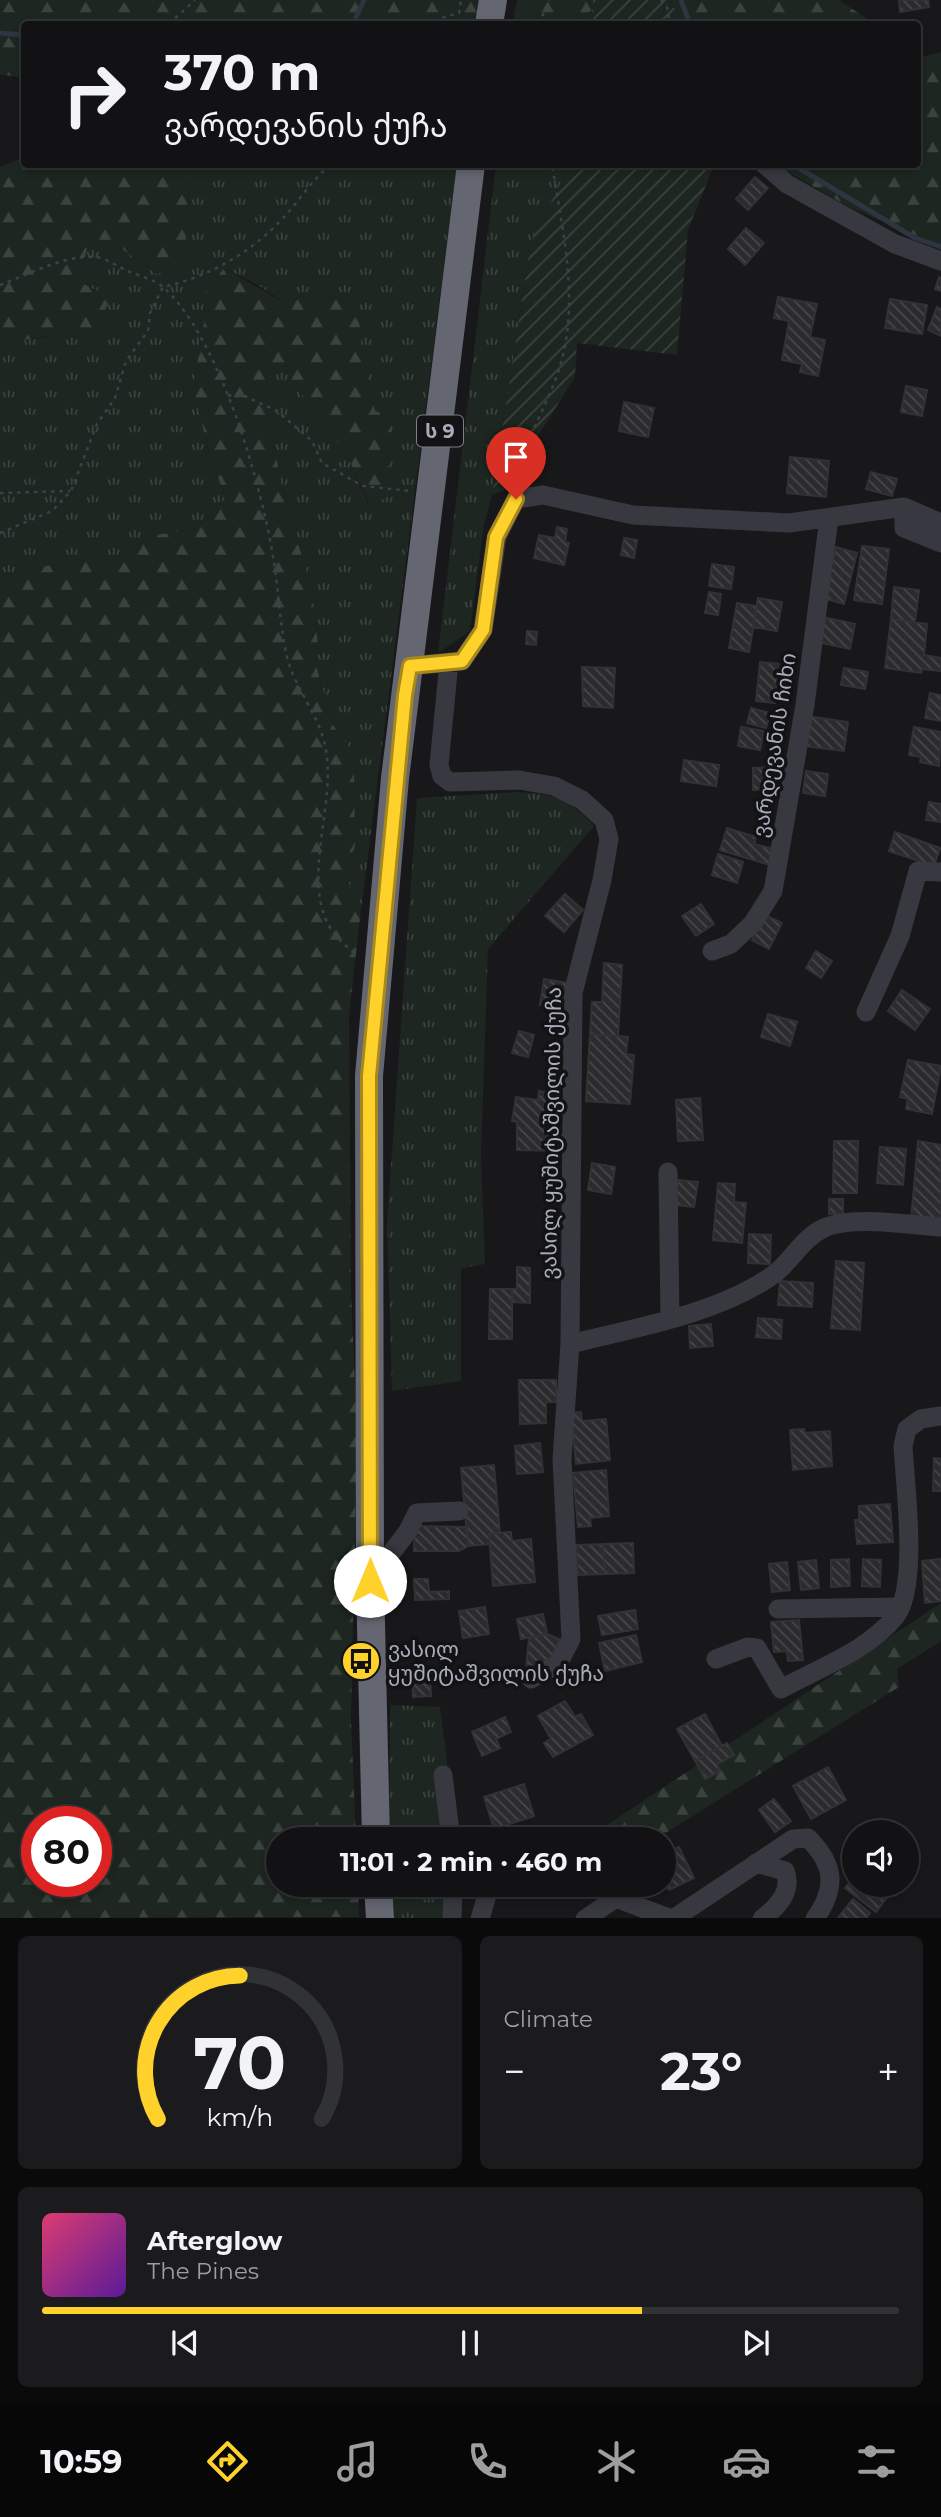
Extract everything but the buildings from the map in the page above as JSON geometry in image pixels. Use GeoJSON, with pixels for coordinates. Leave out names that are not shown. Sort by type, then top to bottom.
{"type":"FeatureCollection","features":[{"type":"Feature","properties":{"kind":"highway"},"geometry":{"type":"LineString","coordinates":[[490,21],[494,0]]}},
{"type":"Feature","properties":{"kind":"highway","name":"ს 9"},"geometry":{"type":"LineString","coordinates":[[376,1827],[370,1581],[369,1076],[395,778],[471,168]]}},
{"type":"Feature","properties":{"kind":"highway"},"geometry":{"type":"LineString","coordinates":[[379,1897],[380,1918]]}},
{"type":"Feature","properties":{"kind":"street"},"geometry":{"type":"LineString","coordinates":[[769,168],[787,184],[895,244],[941,261]]}},
{"type":"Feature","properties":{"kind":"street"},"geometry":{"type":"LineString","coordinates":[[410,666],[462,661],[483,630],[496,537],[516,499],[543,495],[633,515],[789,523],[904,507],[941,523]]}},
{"type":"Feature","properties":{"kind":"street"},"geometry":{"type":"LineString","coordinates":[[904,507],[904,528],[941,543]]}},
{"type":"Feature","properties":{"kind":"street","name":"ვარდევანის ჩიხი"},"geometry":{"type":"LineString","coordinates":[[712,951],[731,944],[754,923],[773,891],[805,705],[829,518]]}},
{"type":"Feature","properties":{"kind":"street","name":"ვასილ ყუშიტაშვილის ქუჩა"},"geometry":{"type":"LineString","coordinates":[[449,662],[439,765],[442,776],[450,782],[519,780],[554,786],[582,800],[604,820],[609,839],[602,880],[573,993],[570,1344],[562,1459],[571,1639],[558,1664],[531,1679]]}},
{"type":"Feature","properties":{"kind":"street"},"geometry":{"type":"LineString","coordinates":[[866,1012],[900,936],[918,871],[941,872]]}},
{"type":"Feature","properties":{"kind":"street"},"geometry":{"type":"LineString","coordinates":[[668,1172],[670,1319]]}},
{"type":"Feature","properties":{"kind":"street"},"geometry":{"type":"LineString","coordinates":[[570,1344],[670,1319],[742,1292],[774,1275],[807,1240],[825,1227],[856,1222],[941,1227]]}},
{"type":"Feature","properties":{"kind":"street"},"geometry":{"type":"LineString","coordinates":[[716,1659],[748,1647],[757,1648],[781,1689],[866,1643],[897,1615],[909,1568],[903,1447],[907,1429],[921,1419],[941,1416]]}},
{"type":"Feature","properties":{"kind":"street"},"geometry":{"type":"LineString","coordinates":[[370,1581],[408,1531],[417,1513],[459,1511]]}},
{"type":"Feature","properties":{"kind":"street"},"geometry":{"type":"LineString","coordinates":[[778,1609],[899,1607]]}},
{"type":"Feature","properties":{"kind":"street"},"geometry":{"type":"LineString","coordinates":[[443,1775],[450,1827]]}},
{"type":"Feature","properties":{"kind":"street"},"geometry":{"type":"LineString","coordinates":[[674,1918],[793,1839],[808,1838],[825,1855],[829,1870],[827,1900],[815,1918]]}},
{"type":"Feature","properties":{"kind":"street"},"geometry":{"type":"LineString","coordinates":[[756,1863],[785,1871],[789,1880],[785,1897],[763,1918]]}},
{"type":"Feature","properties":{"kind":"street"},"geometry":{"type":"LineString","coordinates":[[452,1918],[453,1897]]}},
{"type":"Feature","properties":{"kind":"street"},"geometry":{"type":"LineString","coordinates":[[480,1918],[486,1897]]}},
{"type":"Feature","properties":{"kind":"street"},"geometry":{"type":"LineString","coordinates":[[586,1918],[616,1898],[669,1918]]}},
{"type":"Feature","properties":{"kind":"path"},"geometry":{"type":"LineString","coordinates":[[172,21],[195,0]]}},
{"type":"Feature","properties":{"kind":"path"},"geometry":{"type":"LineString","coordinates":[[439,21],[460,13],[461,0]]}},
{"type":"Feature","properties":{"kind":"path"},"geometry":{"type":"LineString","coordinates":[[540,21],[549,0]]}},
{"type":"Feature","properties":{"kind":"path"},"geometry":{"type":"LineString","coordinates":[[661,0],[667,7],[669,21]]}},
{"type":"Feature","properties":{"kind":"path"},"geometry":{"type":"LineString","coordinates":[[163,287],[192,281],[239,256],[282,219],[328,168]]}},
{"type":"Feature","properties":{"kind":"path"},"geometry":{"type":"LineString","coordinates":[[516,499],[513,472],[557,376],[569,317],[570,274],[553,168]]}},
{"type":"Feature","properties":{"kind":"path"},"geometry":{"type":"LineString","coordinates":[[0,285],[57,263],[97,257],[163,287],[197,331],[228,396],[256,476],[274,561],[287,659],[326,749],[326,801],[317,884],[328,930],[344,947],[377,965]]}},
{"type":"Feature","properties":{"kind":"path"},"geometry":{"type":"LineString","coordinates":[[0,533],[52,511],[71,491],[97,424],[115,397],[126,361],[148,331],[149,313],[163,287]]}},
{"type":"Feature","properties":{"kind":"path"},"geometry":{"type":"LineString","coordinates":[[228,396],[238,393],[277,411],[312,441],[322,463],[363,486],[432,493]]}},
{"type":"Feature","properties":{"kind":"path"},"geometry":{"type":"LineString","coordinates":[[0,493],[71,491]]}},
{"type":"Feature","properties":{"kind":"green space"},"geometry":{"type":"Polygon","coordinates":[[[0,0],[480,0],[476,21],[21,21],[21,78],[0,74],[0,0]]]}},
{"type":"Feature","properties":{"kind":"green space"},"geometry":{"type":"Polygon","coordinates":[[[517,0],[593,0],[593,9],[576,21],[514,21],[517,0]]]}},
{"type":"Feature","properties":{"kind":"green space"},"geometry":{"type":"Polygon","coordinates":[[[593,0],[669,0],[682,21],[593,21],[593,0]]]}},
{"type":"Feature","properties":{"kind":"green space"},"geometry":{"type":"Polygon","coordinates":[[[669,0],[839,0],[870,21],[682,21],[669,0]]]}},
{"type":"Feature","properties":{"kind":"green space"},"geometry":{"type":"Polygon","coordinates":[[[593,9],[593,21],[576,21],[593,9]]]}},
{"type":"Feature","properties":{"kind":"green space"},"geometry":{"type":"Polygon","coordinates":[[[941,52],[941,246],[849,207],[781,168],[921,168],[921,56],[941,52]]]}},
{"type":"Feature","properties":{"kind":"green space"},"geometry":{"type":"Polygon","coordinates":[[[21,158],[21,168],[194,168],[187,203],[185,261],[158,274],[118,246],[88,244],[79,282],[111,297],[97,328],[0,344],[0,167],[21,158]]]}},
{"type":"Feature","properties":{"kind":"green space"},"geometry":{"type":"Polygon","coordinates":[[[194,168],[276,168],[277,176],[307,171],[308,168],[457,168],[361,910],[345,875],[355,846],[354,754],[333,725],[316,664],[318,645],[312,591],[282,487],[271,430],[265,374],[284,370],[347,455],[369,506],[375,411],[361,346],[358,300],[315,294],[284,302],[224,268],[205,293],[204,322],[193,389],[211,460],[226,498],[197,528],[156,535],[117,555],[83,558],[0,576],[0,344],[53,336],[79,282],[88,244],[118,246],[157,274],[184,261],[187,203],[194,168]]]}},
{"type":"Feature","properties":{"kind":"green space"},"geometry":{"type":"Polygon","coordinates":[[[276,168],[308,168],[307,171],[277,177],[276,168]]]}},
{"type":"Feature","properties":{"kind":"green space"},"geometry":{"type":"Polygon","coordinates":[[[496,168],[568,168],[531,241],[492,495],[484,524],[470,631],[438,653],[496,168]]]}},
{"type":"Feature","properties":{"kind":"green space"},"geometry":{"type":"Polygon","coordinates":[[[568,168],[713,168],[688,230],[677,355],[577,343],[575,377],[504,490],[492,495],[531,241],[568,168]]]}},
{"type":"Feature","properties":{"kind":"green space"},"geometry":{"type":"Polygon","coordinates":[[[224,268],[283,302],[315,294],[358,300],[361,346],[375,411],[392,417],[387,497],[370,506],[347,455],[284,370],[265,375],[271,430],[282,487],[312,591],[318,645],[316,665],[333,725],[354,754],[355,846],[345,875],[361,910],[349,1015],[351,1289],[357,1434],[351,1719],[356,1827],[266,1827],[266,1897],[358,1897],[359,1917],[0,1918],[0,576],[83,558],[117,555],[156,535],[197,528],[226,498],[211,460],[193,389],[204,322],[205,293],[224,268]]]}},
{"type":"Feature","properties":{"kind":"green space"},"geometry":{"type":"Polygon","coordinates":[[[518,792],[543,794],[560,799],[576,809],[594,826],[488,949],[481,1155],[485,1264],[461,1268],[461,1381],[392,1391],[387,1222],[417,798],[518,792]]]}},
{"type":"Feature","properties":{"kind":"green space"},"geometry":{"type":"Polygon","coordinates":[[[941,1603],[941,1641],[897,1669],[899,1687],[675,1827],[604,1827],[941,1603]]]}},
{"type":"Feature","properties":{"kind":"green space"},"geometry":{"type":"Polygon","coordinates":[[[390,1705],[440,1707],[455,1827],[389,1827],[390,1705]]]}},
{"type":"Feature","properties":{"kind":"green space"},"geometry":{"type":"Polygon","coordinates":[[[389,1897],[460,1897],[457,1918],[390,1918],[389,1897]]]}},
{"type":"Feature","properties":{"kind":"waterway"},"geometry":{"type":"LineString","coordinates":[[354,21],[364,0]]}},
{"type":"Feature","properties":{"kind":"waterway"},"geometry":{"type":"LineString","coordinates":[[681,0],[689,21]]}},
{"type":"Feature","properties":{"kind":"waterway"},"geometry":{"type":"LineString","coordinates":[[0,33],[21,35]]}},
{"type":"Feature","properties":{"kind":"waterway"},"geometry":{"type":"LineString","coordinates":[[799,168],[915,238],[941,247]]}},
{"type":"Feature","properties":{"kind":"place","name":"ვასილ ყუშიტაშვილის ქუჩა"},"geometry":{"type":"Point","coordinates":[361,1661]}},
{"type":"Feature","properties":{"kind":"route"},"geometry":{"type":"LineString","coordinates":[[370,1581],[369,1076],[377,965],[405,695],[410,666],[462,661],[483,630],[496,537],[516,499]]}}]}
